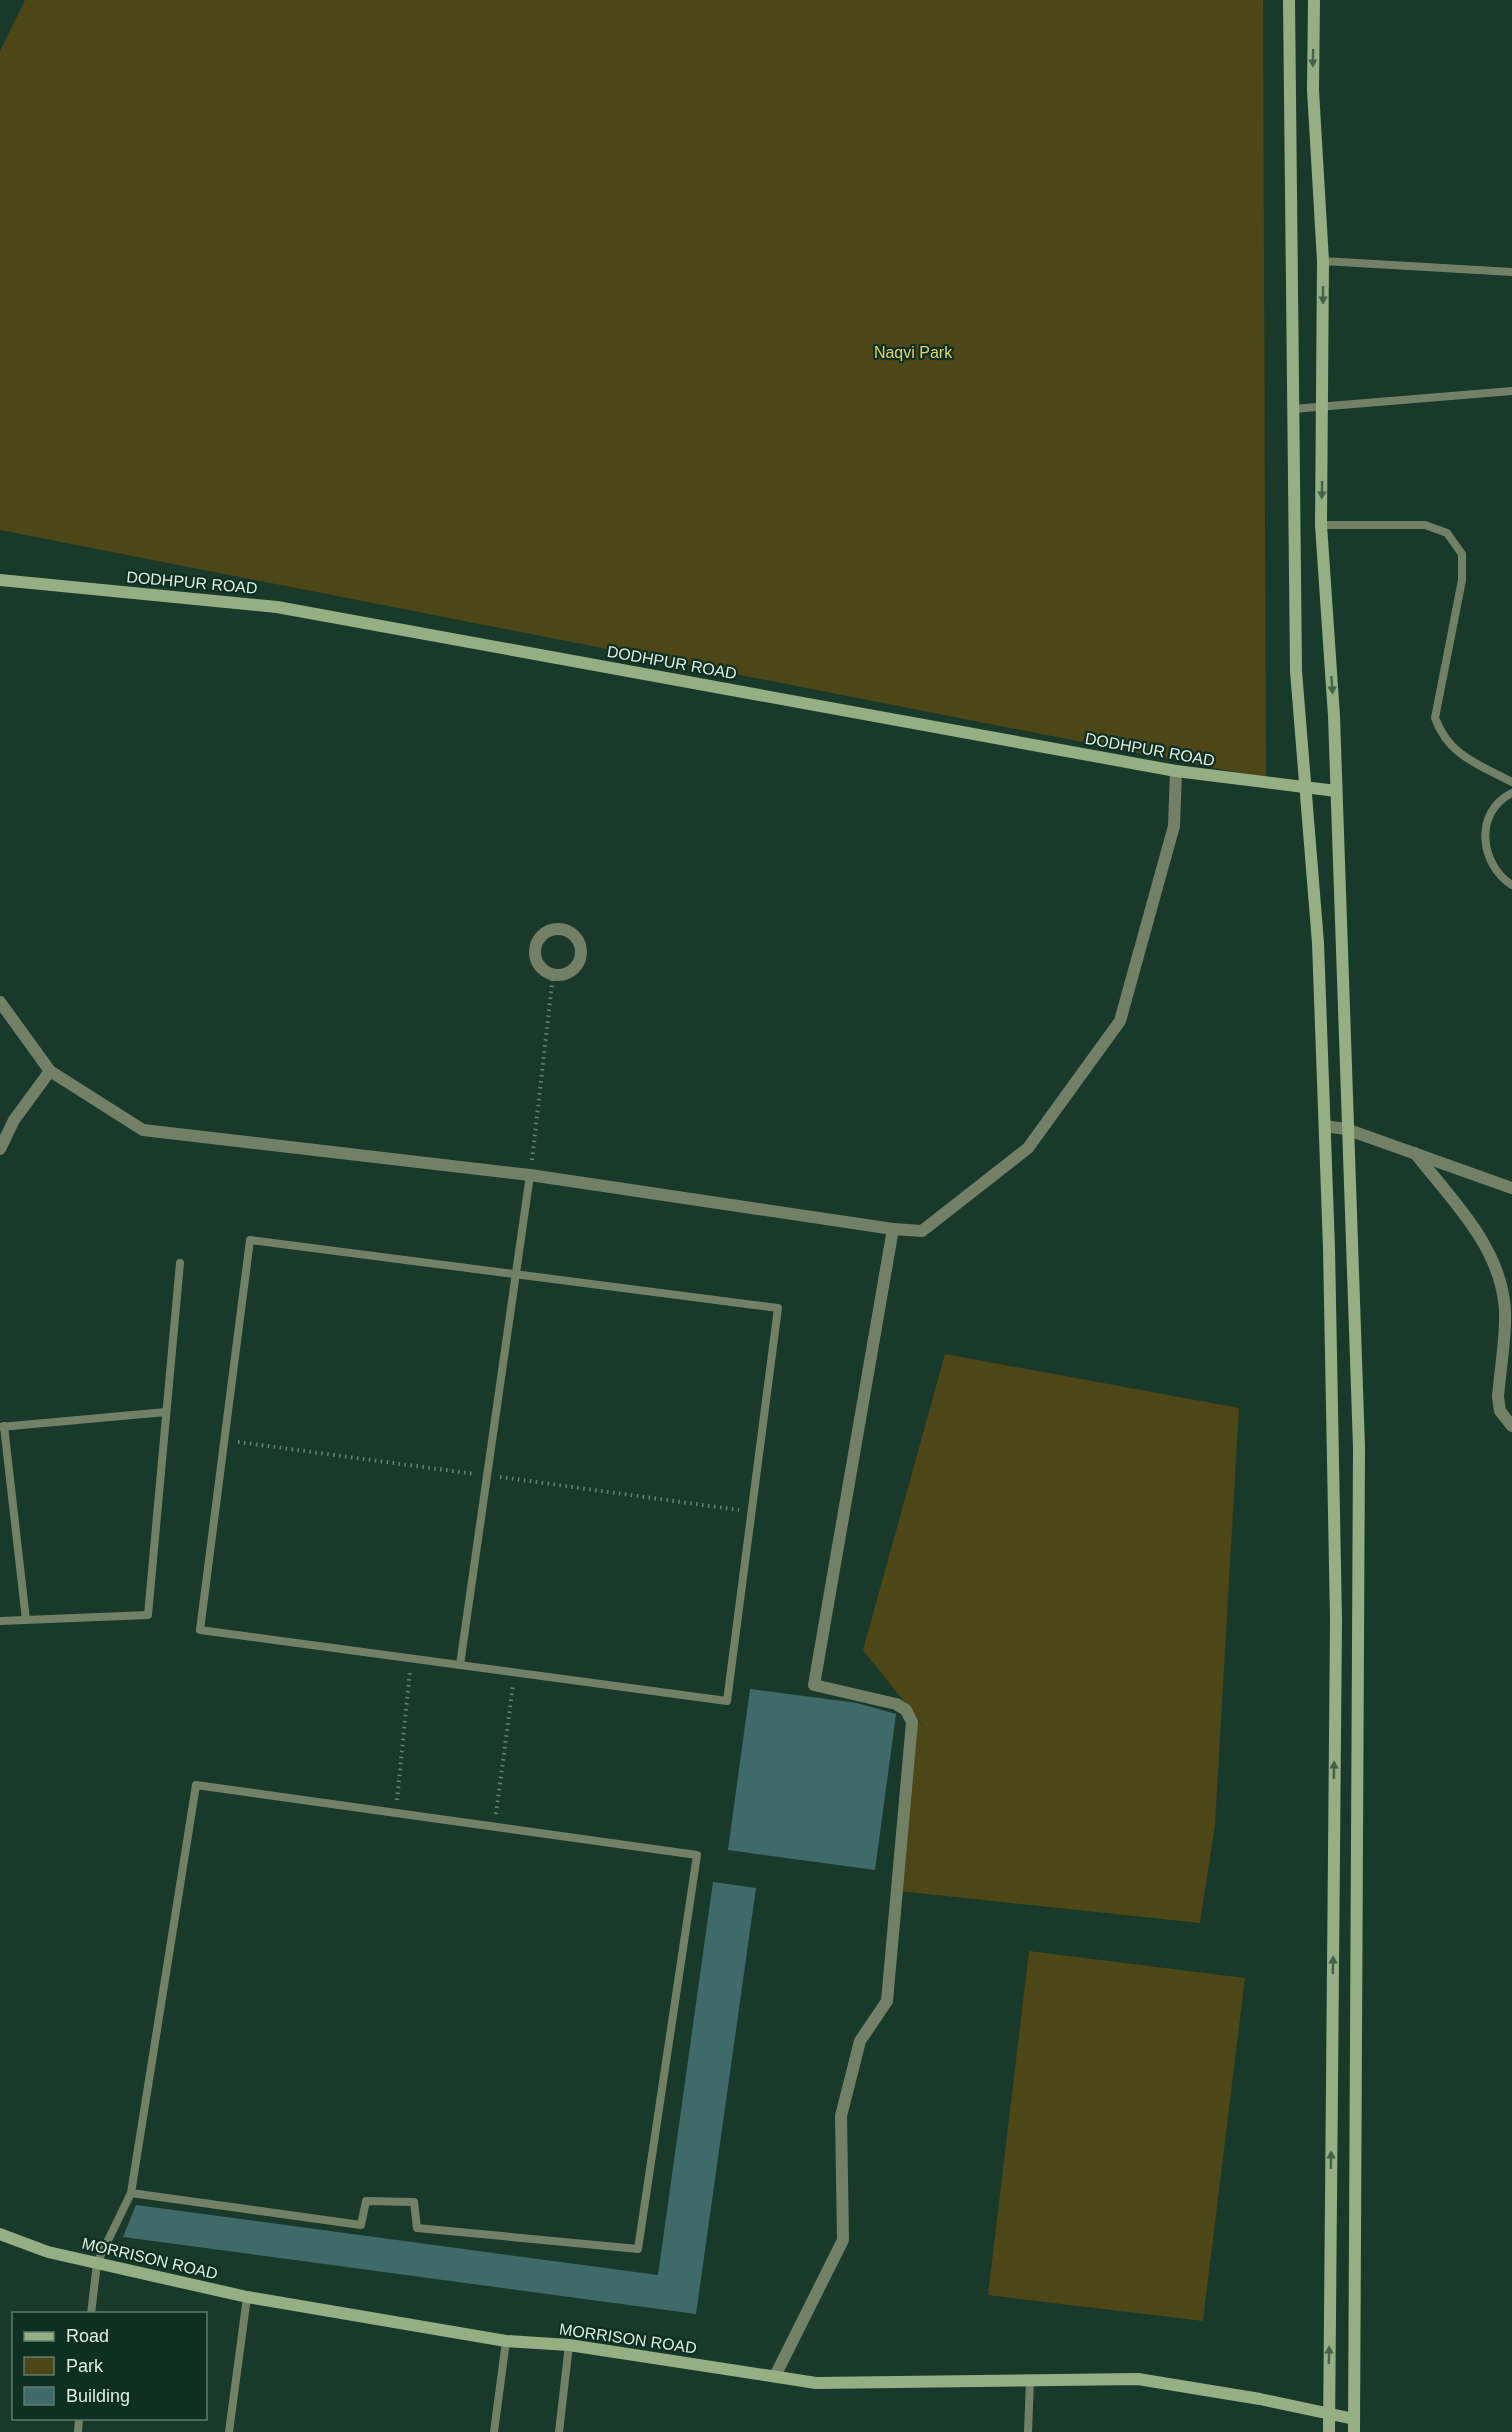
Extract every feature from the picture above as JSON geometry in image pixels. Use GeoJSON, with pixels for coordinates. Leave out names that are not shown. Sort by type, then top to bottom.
{"type":"FeatureCollection","features":[{"type":"Feature","properties":{"kind":"main road"},"geometry":{"type":"LineString","coordinates":[[1289,0],[1296,671],[1318,943],[1325,1126],[1336,1620],[1329,2432]]}},
{"type":"Feature","properties":{"kind":"main road"},"geometry":{"type":"LineString","coordinates":[[1314,0],[1313,90],[1323,261],[1324,406],[1321,525],[1336,791],[1346,1129],[1359,1447],[1354,2426]]}},
{"type":"Feature","properties":{"kind":"main road","name":"DODHPUR ROAD"},"geometry":{"type":"LineString","coordinates":[[0,580],[277,607],[1176,771],[1336,791]]}},
{"type":"Feature","properties":{"kind":"main road","name":"MORRISON ROAD"},"geometry":{"type":"LineString","coordinates":[[0,2234],[48,2252],[247,2297],[506,2341],[569,2346],[816,2383],[1138,2379],[1260,2399],[1328,2413],[1354,2426]]}},
{"type":"Feature","properties":{"kind":"street"},"geometry":{"type":"LineString","coordinates":[[0,1002],[50,1071],[143,1130],[530,1175],[893,1229],[922,1231],[1028,1148],[1120,1021],[1174,826],[1176,771]]}},
{"type":"Feature","properties":{"kind":"street"},"geometry":{"type":"LineString","coordinates":[[0,1149],[14,1120],[50,1071]]}},
{"type":"Feature","properties":{"kind":"street"},"geometry":{"type":"LineString","coordinates":[[1325,1126],[1346,1129],[1512,1188]]}},
{"type":"Feature","properties":{"kind":"street"},"geometry":{"type":"LineString","coordinates":[[1415,1153],[1486,1244],[1497,1270],[1505,1302],[1498,1397],[1500,1411],[1512,1426]]}},
{"type":"Feature","properties":{"kind":"street"},"geometry":{"type":"LineString","coordinates":[[775,2376],[843,2240],[842,2116],[860,2041],[887,2001],[912,1722],[906,1710],[896,1704],[814,1685],[893,1229]]}},
{"type":"Feature","properties":{"kind":"lane"},"geometry":{"type":"LineString","coordinates":[[1323,261],[1512,272]]}},
{"type":"Feature","properties":{"kind":"lane"},"geometry":{"type":"LineString","coordinates":[[1293,409],[1512,392]]}},
{"type":"Feature","properties":{"kind":"lane"},"geometry":{"type":"LineString","coordinates":[[1321,525],[1425,525],[1446,534],[1462,554],[1462,580],[1435,718],[1442,738],[1464,757],[1512,782]]}},
{"type":"Feature","properties":{"kind":"lane"},"geometry":{"type":"LineString","coordinates":[[1512,794],[1505,797],[1492,812],[1485,832],[1486,852],[1495,871],[1512,885]]}},
{"type":"Feature","properties":{"kind":"lane"},"geometry":{"type":"LineString","coordinates":[[460,1665],[530,1175]]}},
{"type":"Feature","properties":{"kind":"lane"},"geometry":{"type":"LineString","coordinates":[[250,1240],[516,1274],[778,1308],[727,1701],[200,1630],[250,1240]]}},
{"type":"Feature","properties":{"kind":"lane"},"geometry":{"type":"LineString","coordinates":[[0,1621],[148,1616],[180,1263]]}},
{"type":"Feature","properties":{"kind":"lane"},"geometry":{"type":"LineString","coordinates":[[26,1620],[2,1426],[166,1412]]}},
{"type":"Feature","properties":{"kind":"lane"},"geometry":{"type":"LineString","coordinates":[[91,2312],[97,2264],[131,2193],[196,1785],[698,1855],[638,2249],[417,2228],[414,2202],[366,2201],[361,2225],[131,2193]]}},
{"type":"Feature","properties":{"kind":"lane"},"geometry":{"type":"LineString","coordinates":[[229,2432],[247,2297]]}},
{"type":"Feature","properties":{"kind":"lane"},"geometry":{"type":"LineString","coordinates":[[494,2432],[506,2341]]}},
{"type":"Feature","properties":{"kind":"lane"},"geometry":{"type":"LineString","coordinates":[[559,2432],[569,2346]]}},
{"type":"Feature","properties":{"kind":"lane"},"geometry":{"type":"LineString","coordinates":[[1028,2432],[1030,2381]]}},
{"type":"Feature","properties":{"kind":"path"},"geometry":{"type":"LineString","coordinates":[[530,1175],[553,975]]}},
{"type":"Feature","properties":{"kind":"path"},"geometry":{"type":"LineString","coordinates":[[396,1813],[411,1658]]}},
{"type":"Feature","properties":{"kind":"path"},"geometry":{"type":"LineString","coordinates":[[494,1827],[515,1672]]}},
{"type":"Feature","properties":{"kind":"green space","name":"Naqvi Park"},"geometry":{"type":"Polygon","coordinates":[[[25,0],[1263,0],[1266,778],[0,530],[0,51],[25,0]]]}},
{"type":"Feature","properties":{"kind":"green space"},"geometry":{"type":"Polygon","coordinates":[[[945,1354],[1239,1408],[1215,1825],[1200,1923],[899,1891],[917,1719],[926,1729],[863,1650],[945,1354]]]}},
{"type":"Feature","properties":{"kind":"green space"},"geometry":{"type":"Polygon","coordinates":[[[1029,1951],[1245,1978],[1203,2321],[988,2295],[1029,1951]]]}},
{"type":"Feature","properties":{"kind":"building"},"geometry":{"type":"Polygon","coordinates":[[[750,1689],[857,1703],[896,1714],[875,1870],[728,1850],[750,1689]]]}},
{"type":"Feature","properties":{"kind":"building"},"geometry":{"type":"Polygon","coordinates":[[[713,1882],[756,1888],[696,2314],[123,2237],[136,2205],[658,2275],[713,1882]]]}}]}
